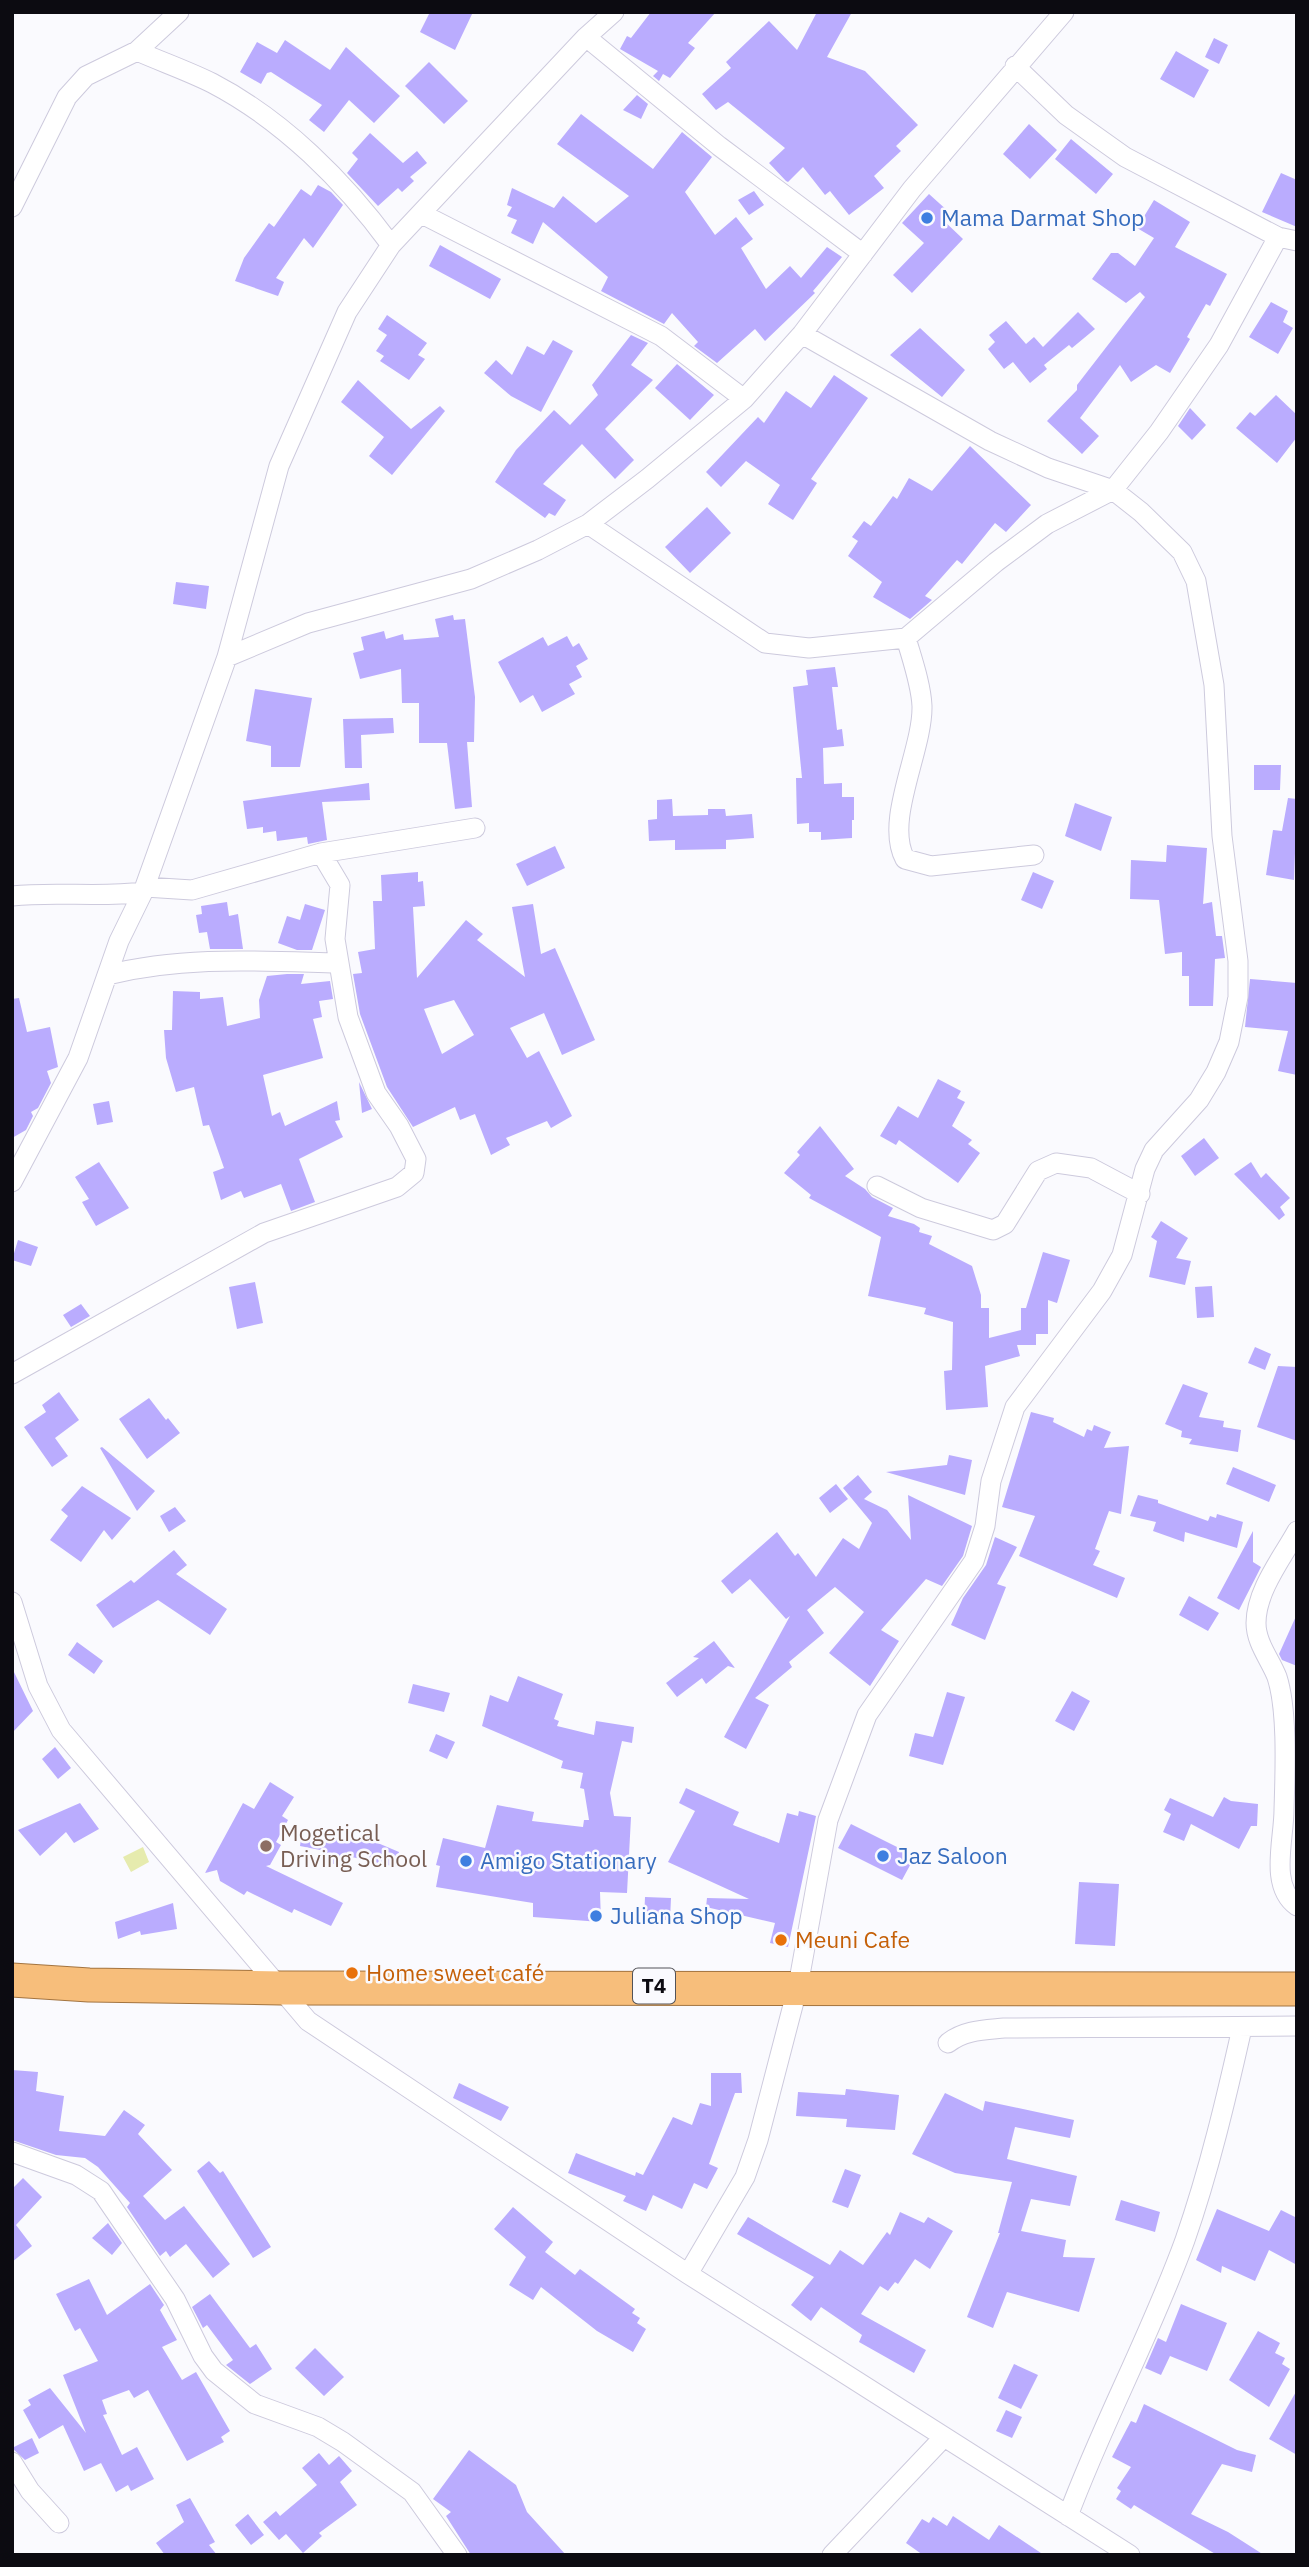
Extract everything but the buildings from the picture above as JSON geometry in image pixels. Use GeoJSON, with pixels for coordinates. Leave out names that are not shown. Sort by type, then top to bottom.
{"type":"FeatureCollection","features":[{"type":"Feature","properties":{"kind":"highway","name":"T4"},"geometry":{"type":"LineString","coordinates":[[12,1980],[281,1988],[799,1986],[1297,1989]]}},
{"type":"Feature","properties":{"kind":"street"},"geometry":{"type":"LineString","coordinates":[[12,207],[67,97],[86,76],[137,51],[179,12]]}},
{"type":"Feature","properties":{"kind":"street"},"geometry":{"type":"LineString","coordinates":[[12,1182],[73,1070],[107,975],[144,889],[227,657],[279,466],[347,312],[391,245],[586,37],[614,12]]}},
{"type":"Feature","properties":{"kind":"street"},"geometry":{"type":"LineString","coordinates":[[227,657],[308,623],[471,579],[538,550],[588,524],[744,399],[802,334],[920,180],[1064,12]]}},
{"type":"Feature","properties":{"kind":"street"},"geometry":{"type":"LineString","coordinates":[[586,37],[719,146],[863,254]]}},
{"type":"Feature","properties":{"kind":"street"},"geometry":{"type":"LineString","coordinates":[[137,51],[212,84],[278,126],[365,209],[391,245]]}},
{"type":"Feature","properties":{"kind":"street"},"geometry":{"type":"LineString","coordinates":[[588,524],[765,643],[808,648],[906,638],[996,562],[1047,524],[1113,490],[1159,432],[1287,239],[1125,157],[1066,115],[1015,66]]}},
{"type":"Feature","properties":{"kind":"street"},"geometry":{"type":"LineString","coordinates":[[422,214],[661,336],[744,399]]}},
{"type":"Feature","properties":{"kind":"street"},"geometry":{"type":"LineString","coordinates":[[688,2274],[745,2177],[758,2140],[799,1986],[828,1820],[867,1715],[974,1561],[985,1526],[991,1481],[1015,1407],[1102,1291],[1122,1255],[1145,1169],[1154,1150],[1199,1100],[1229,1042],[1238,997],[1238,961],[1222,836],[1214,685],[1196,581],[1182,552],[1141,512],[1113,490],[1048,468],[990,441],[802,334]]}},
{"type":"Feature","properties":{"kind":"street"},"geometry":{"type":"LineString","coordinates":[[906,638],[922,707],[902,803],[899,848],[905,859],[931,866],[1034,855]]}},
{"type":"Feature","properties":{"kind":"street"},"geometry":{"type":"LineString","coordinates":[[12,896],[45,892],[113,896],[144,889],[192,890],[321,853],[475,828]]}},
{"type":"Feature","properties":{"kind":"street"},"geometry":{"type":"LineString","coordinates":[[12,1374],[264,1233],[397,1187],[414,1173],[416,1159],[376,1093],[348,1017],[337,963],[334,922],[341,900],[340,885],[321,853]]}},
{"type":"Feature","properties":{"kind":"street"},"geometry":{"type":"LineString","coordinates":[[107,975],[149,965],[199,960],[337,963]]}},
{"type":"Feature","properties":{"kind":"street"},"geometry":{"type":"LineString","coordinates":[[877,1186],[921,1208],[979,1228],[993,1230],[1005,1224],[1038,1171],[1056,1163],[1091,1168],[1140,1195]]}},
{"type":"Feature","properties":{"kind":"street"},"geometry":{"type":"LineString","coordinates":[[1297,1531],[1258,1607],[1256,1626],[1262,1647],[1277,1677],[1283,1707],[1284,1810],[1280,1884],[1289,1900],[1297,1906]]}},
{"type":"Feature","properties":{"kind":"street"},"geometry":{"type":"LineString","coordinates":[[12,1602],[38,1686],[61,1730],[308,2021],[688,2274],[1130,2555]]}},
{"type":"Feature","properties":{"kind":"street"},"geometry":{"type":"LineString","coordinates":[[948,2043],[956,2037],[975,2031],[1004,2028],[1297,2026]]}},
{"type":"Feature","properties":{"kind":"street"},"geometry":{"type":"LineString","coordinates":[[1068,2516],[1094,2445],[1144,2339],[1185,2240],[1223,2116],[1242,2028]]}},
{"type":"Feature","properties":{"kind":"street"},"geometry":{"type":"LineString","coordinates":[[12,2152],[76,2175],[101,2190],[175,2299],[203,2356],[214,2371],[255,2404],[318,2427],[344,2442],[412,2493],[457,2555]]}},
{"type":"Feature","properties":{"kind":"street"},"geometry":{"type":"LineString","coordinates":[[832,2555],[943,2438]]}},
{"type":"Feature","properties":{"kind":"street"},"geometry":{"type":"LineString","coordinates":[[12,2462],[30,2491],[59,2523]]}},
{"type":"Feature","properties":{"kind":"green space"},"geometry":{"type":"Polygon","coordinates":[[[143,1847],[149,1862],[131,1872],[123,1857],[143,1847]]]}},
{"type":"Feature","properties":{"kind":"place","name":"Mama Darmat Shop"},"geometry":{"type":"Point","coordinates":[927,218]}},
{"type":"Feature","properties":{"kind":"place","name":"Mogetical Driving School"},"geometry":{"type":"Point","coordinates":[266,1846]}},
{"type":"Feature","properties":{"kind":"place","name":"Jaz Saloon"},"geometry":{"type":"Point","coordinates":[883,1856]}},
{"type":"Feature","properties":{"kind":"place","name":"Amigo Stationary"},"geometry":{"type":"Point","coordinates":[466,1861]}},
{"type":"Feature","properties":{"kind":"place","name":"Juliana Shop"},"geometry":{"type":"Point","coordinates":[596,1916]}},
{"type":"Feature","properties":{"kind":"place","name":"Meuni Cafe"},"geometry":{"type":"Point","coordinates":[781,1940]}},
{"type":"Feature","properties":{"kind":"place","name":"Home sweet café"},"geometry":{"type":"Point","coordinates":[352,1973]}}]}
